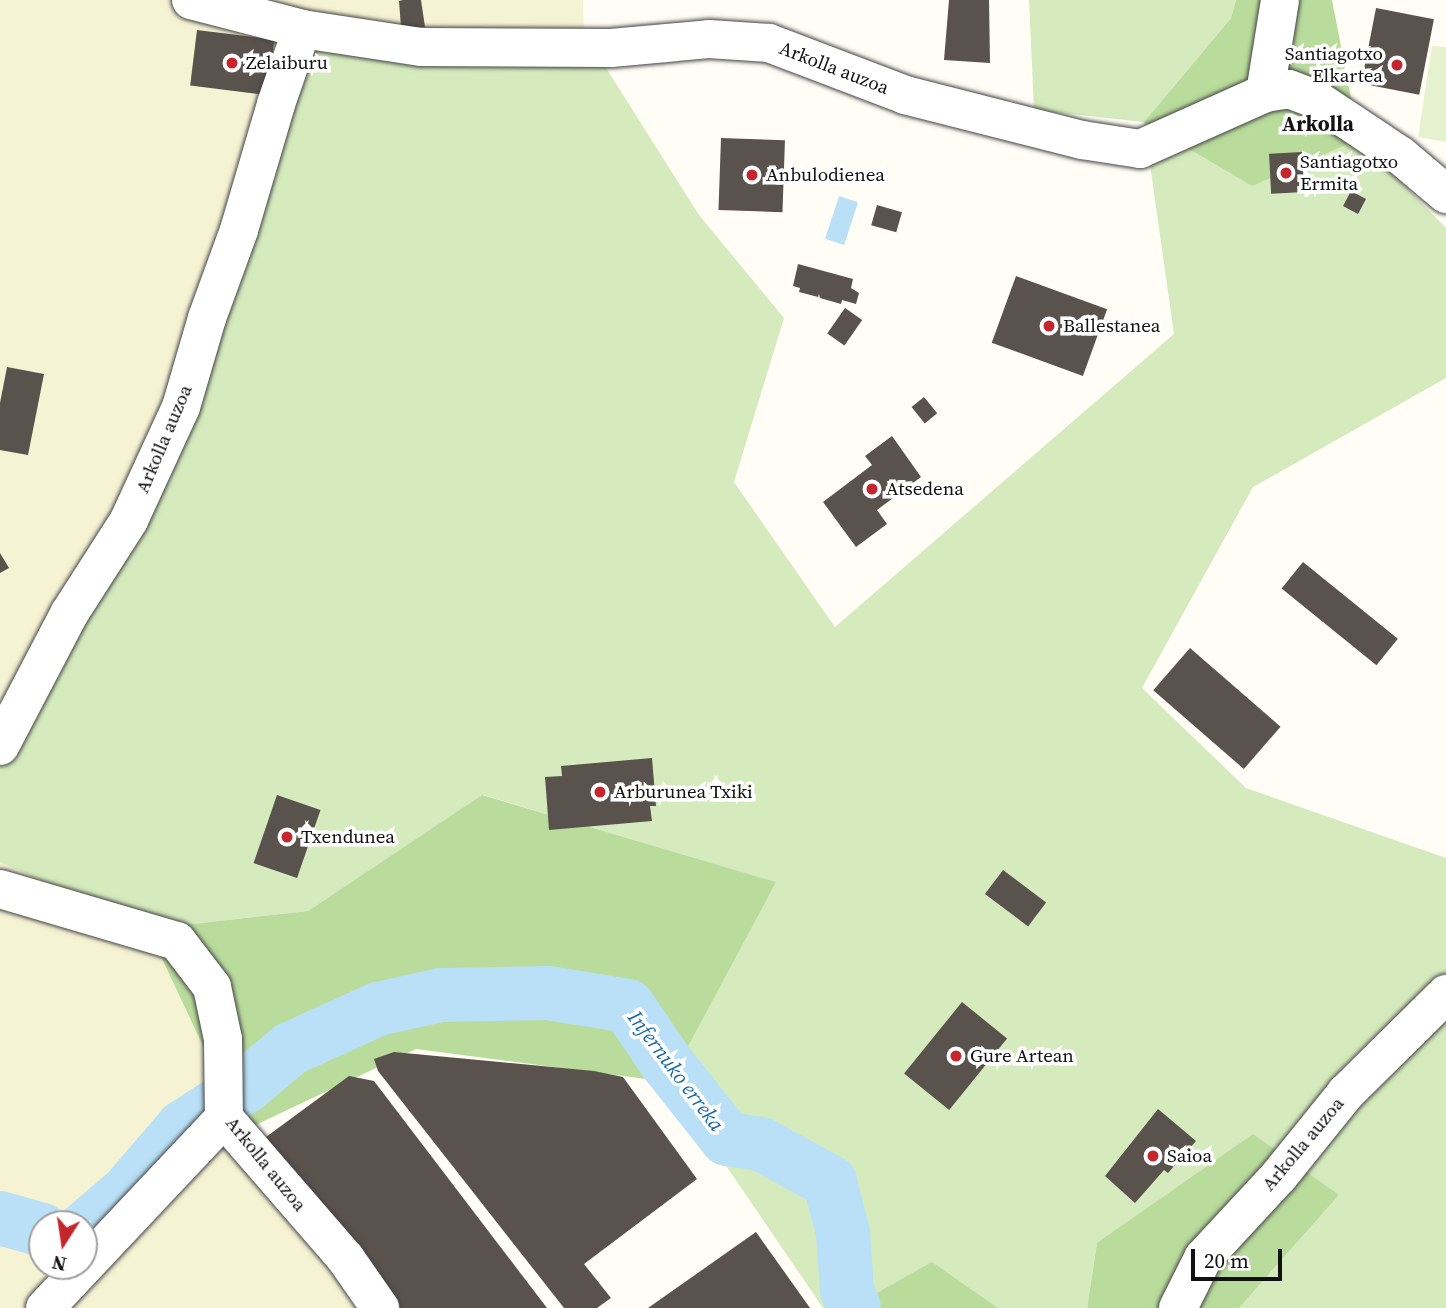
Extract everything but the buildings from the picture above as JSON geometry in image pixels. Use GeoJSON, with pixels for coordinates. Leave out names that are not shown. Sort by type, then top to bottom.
{"type":"FeatureCollection","features":[{"type":"Feature","properties":{"kind":"street","name":"Arkolla auzoa"},"geometry":{"type":"LineString","coordinates":[[191,0],[302,29],[421,47],[611,48],[709,39],[769,43],[905,95],[1082,140],[1140,149],[1265,93],[1289,89],[1317,100],[1401,156],[1446,194]]}},
{"type":"Feature","properties":{"kind":"street"},"geometry":{"type":"LineString","coordinates":[[1265,93],[1280,0]]}},
{"type":"Feature","properties":{"kind":"street","name":"Arkolla auzoa"},"geometry":{"type":"LineString","coordinates":[[0,747],[69,614],[129,520],[181,407],[207,318],[239,230],[276,104],[302,29]]}},
{"type":"Feature","properties":{"kind":"street","name":"Arkolla auzoa"},"geometry":{"type":"LineString","coordinates":[[0,890],[177,941],[212,987],[223,1039],[224,1118],[346,1259],[380,1308]]}},
{"type":"Feature","properties":{"kind":"street","name":"Arkolla auzoa"},"geometry":{"type":"LineString","coordinates":[[1178,1308],[1203,1258],[1279,1176],[1346,1093],[1446,994]]}},
{"type":"Feature","properties":{"kind":"street"},"geometry":{"type":"LineString","coordinates":[[45,1308],[224,1118]]}},
{"type":"Feature","properties":{"kind":"shaded area"},"geometry":{"type":"Polygon","coordinates":[[[0,0],[583,0],[584,33],[148,481],[0,758],[0,0]]]}},
{"type":"Feature","properties":{"kind":"shaded area"},"geometry":{"type":"Polygon","coordinates":[[[0,862],[148,929],[243,1131],[407,1308],[0,1308],[0,862]]]}},
{"type":"Feature","properties":{"kind":"green space"},"geometry":{"type":"Polygon","coordinates":[[[1029,0],[1236,0],[1231,18],[1144,122],[1034,110],[1029,0]]]}},
{"type":"Feature","properties":{"kind":"green space"},"geometry":{"type":"Polygon","coordinates":[[[1236,0],[1332,0],[1359,139],[1252,186],[1144,122],[1231,18],[1236,0]]]}},
{"type":"Feature","properties":{"kind":"green space"},"geometry":{"type":"Polygon","coordinates":[[[298,26],[584,33],[699,215],[784,318],[734,482],[835,627],[1174,334],[1144,122],[1359,139],[1446,228],[1446,378],[1253,487],[1142,688],[1246,788],[1446,858],[1446,1308],[1239,1308],[1339,1195],[1097,1243],[1087,1308],[998,1308],[932,1263],[850,1308],[823,1308],[669,1082],[775,882],[483,795],[308,911],[148,929],[0,862],[0,758],[148,481],[298,26]]]}},
{"type":"Feature","properties":{"kind":"green space"},"geometry":{"type":"Polygon","coordinates":[[[1432,46],[1446,47],[1446,142],[1418,137],[1432,46]]]}},
{"type":"Feature","properties":{"kind":"green space"},"geometry":{"type":"Polygon","coordinates":[[[482,795],[776,882],[669,1082],[416,1049],[243,1131],[148,929],[308,911],[482,795]]]}},
{"type":"Feature","properties":{"kind":"green space"},"geometry":{"type":"Polygon","coordinates":[[[1253,1134],[1339,1195],[1239,1308],[1087,1308],[1097,1243],[1253,1134]]]}},
{"type":"Feature","properties":{"kind":"green space"},"geometry":{"type":"Polygon","coordinates":[[[932,1262],[998,1308],[850,1308],[932,1262]]]}},
{"type":"Feature","properties":{"kind":"water"},"geometry":{"type":"Polygon","coordinates":[[[839,196],[858,202],[844,245],[825,239],[839,196]]]}},
{"type":"Feature","properties":{"kind":"waterway","name":"Infernuko erreka"},"geometry":{"type":"LineString","coordinates":[[98,1217],[127,1192],[183,1127],[246,1086],[290,1049],[378,1009],[441,995],[548,993],[628,1006],[666,1062],[727,1139],[761,1144],[830,1182],[843,1233],[847,1290],[854,1308]]}},
{"type":"Feature","properties":{"kind":"waterway","name":"Infernuko erreka"},"geometry":{"type":"LineString","coordinates":[[0,1218],[28,1226]]}},
{"type":"Feature","properties":{"kind":"place","name":"Zelaiburu"},"geometry":{"type":"Point","coordinates":[232,63]}},
{"type":"Feature","properties":{"kind":"place","name":"Santiagotxo Elkartea"},"geometry":{"type":"Point","coordinates":[1397,65]}},
{"type":"Feature","properties":{"kind":"place","name":"Santiagotxo Ermita"},"geometry":{"type":"Point","coordinates":[1286,173]}},
{"type":"Feature","properties":{"kind":"place","name":"Anbulodienea"},"geometry":{"type":"Point","coordinates":[752,175]}},
{"type":"Feature","properties":{"kind":"place","name":"Ballestanea"},"geometry":{"type":"Point","coordinates":[1049,326]}},
{"type":"Feature","properties":{"kind":"place","name":"Atsedena"},"geometry":{"type":"Point","coordinates":[872,489]}},
{"type":"Feature","properties":{"kind":"place","name":"Arburunea Txiki"},"geometry":{"type":"Point","coordinates":[600,792]}},
{"type":"Feature","properties":{"kind":"place","name":"Txendunea"},"geometry":{"type":"Point","coordinates":[287,837]}},
{"type":"Feature","properties":{"kind":"place","name":"Gure Artean"},"geometry":{"type":"Point","coordinates":[956,1056]}},
{"type":"Feature","properties":{"kind":"place","name":"Saioa"},"geometry":{"type":"Point","coordinates":[1153,1156]}},
{"type":"Feature","properties":{"kind":"district","name":"Arkolla"},"geometry":{"type":"Point","coordinates":[1318,124]}}]}
